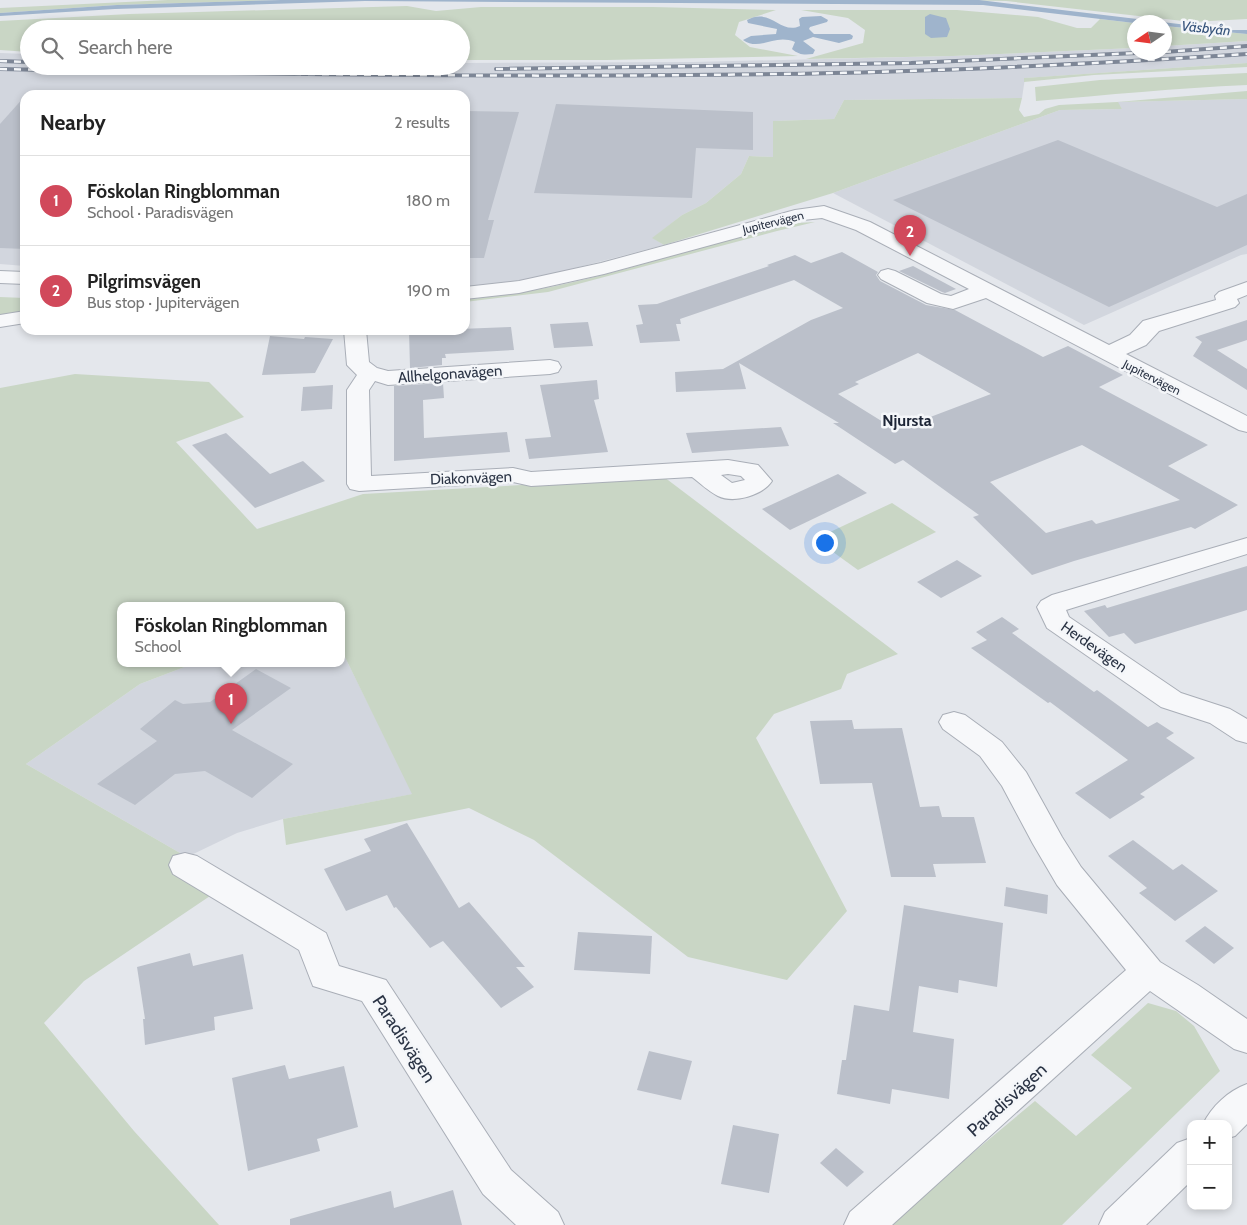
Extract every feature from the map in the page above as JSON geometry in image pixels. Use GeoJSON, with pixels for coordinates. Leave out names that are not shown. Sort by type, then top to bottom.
{"type":"FeatureCollection","features":[{"type":"Feature","properties":{"kind":"street","name":"Jupitervägen"},"geometry":{"type":"LineString","coordinates":[[470,292],[518,287],[604,268],[802,214],[824,212],[863,226],[1247,425]]}},
{"type":"Feature","properties":{"kind":"street"},"geometry":{"type":"LineString","coordinates":[[888,275],[934,299],[953,303],[988,290]]}},
{"type":"Feature","properties":{"kind":"street"},"geometry":{"type":"LineString","coordinates":[[0,277],[20,278]]}},
{"type":"Feature","properties":{"kind":"street"},"geometry":{"type":"LineString","coordinates":[[1108,354],[1138,340],[1151,326],[1228,303],[1226,296],[1247,288]]}},
{"type":"Feature","properties":{"kind":"street"},"geometry":{"type":"LineString","coordinates":[[0,321],[20,318]]}},
{"type":"Feature","properties":{"kind":"street"},"geometry":{"type":"LineString","coordinates":[[355,335],[358,365],[369,373]]}},
{"type":"Feature","properties":{"kind":"street","name":"Allhelgonavägen"},"geometry":{"type":"LineString","coordinates":[[369,373],[388,378],[550,367]]}},
{"type":"Feature","properties":{"kind":"street","name":"Diakonvägen"},"geometry":{"type":"LineString","coordinates":[[369,373],[358,390],[359,484],[513,474],[531,479],[697,469]]}},
{"type":"Feature","properties":{"kind":"street","name":"Herdevägen"},"geometry":{"type":"LineString","coordinates":[[1247,546],[1062,601],[1052,607],[1057,622],[1171,700],[1220,716],[1247,733]]}},
{"type":"Feature","properties":{"kind":"street"},"geometry":{"type":"LineString","coordinates":[[954,722],[991,749],[1015,780],[1049,844],[1069,876],[1148,972],[1247,1038]]}},
{"type":"Feature","properties":{"kind":"street","name":"Paradisvägen"},"geometry":{"type":"LineString","coordinates":[[185,865],[314,942],[325,976],[374,990],[497,1182],[544,1225]]}},
{"type":"Feature","properties":{"kind":"street","name":"Paradisvägen"},"geometry":{"type":"LineString","coordinates":[[864,1225],[1148,972]]}},
{"type":"Feature","properties":{"kind":"street"},"geometry":{"type":"LineString","coordinates":[[1226,1120],[1247,1100]]}},
{"type":"Feature","properties":{"kind":"street"},"geometry":{"type":"LineString","coordinates":[[1119,1225],[1187,1159]]}},
{"type":"Feature","properties":{"kind":"shaded area"},"geometry":{"type":"Polygon","coordinates":[[[1247,41],[1247,63],[1025,78],[1022,98],[844,100],[834,119],[774,121],[773,157],[749,156],[741,174],[706,203],[682,215],[653,238],[664,245],[537,278],[470,286],[470,90],[20,90],[20,266],[0,264],[0,53],[20,54],[20,75],[470,75],[470,63],[693,62],[953,56],[1127,48],[1127,60],[1172,60],[1172,46],[1247,41]]]}},
{"type":"Feature","properties":{"kind":"shaded area"},"geometry":{"type":"Polygon","coordinates":[[[1247,99],[1247,254],[1084,325],[833,193],[1060,110],[1122,109],[1117,102],[1247,99]]]}},
{"type":"Feature","properties":{"kind":"shaded area"},"geometry":{"type":"Polygon","coordinates":[[[345,657],[413,794],[283,819],[237,833],[187,857],[26,764],[140,684],[185,667],[345,667],[345,657]]]}},
{"type":"Feature","properties":{"kind":"green space"},"geometry":{"type":"Polygon","coordinates":[[[168,0],[281,0],[117,5],[0,13],[0,8],[168,0]]]}},
{"type":"Feature","properties":{"kind":"green space"},"geometry":{"type":"Polygon","coordinates":[[[957,0],[1247,0],[1247,19],[1192,22],[1172,20],[1172,15],[1130,15],[1006,1],[957,0]]]}},
{"type":"Feature","properties":{"kind":"green space"},"geometry":{"type":"Polygon","coordinates":[[[407,6],[436,11],[481,7],[653,7],[776,10],[739,22],[735,35],[750,47],[798,56],[607,60],[470,60],[470,20],[20,20],[20,51],[0,50],[0,21],[129,14],[407,6]]]}},
{"type":"Feature","properties":{"kind":"green space"},"geometry":{"type":"Polygon","coordinates":[[[801,10],[957,10],[1038,17],[1077,28],[1091,28],[1100,19],[1127,22],[1127,48],[953,56],[806,59],[863,43],[865,30],[848,18],[801,10]]]}},
{"type":"Feature","properties":{"kind":"green space"},"geometry":{"type":"Polygon","coordinates":[[[1172,27],[1247,34],[1247,41],[1172,46],[1172,27]]]}},
{"type":"Feature","properties":{"kind":"green space"},"geometry":{"type":"Polygon","coordinates":[[[1247,63],[1247,67],[1094,75],[1024,82],[1024,78],[1247,63]]]}},
{"type":"Feature","properties":{"kind":"green space"},"geometry":{"type":"Polygon","coordinates":[[[1247,73],[1247,85],[1036,101],[1035,87],[1100,80],[1247,73]]]}},
{"type":"Feature","properties":{"kind":"green space"},"geometry":{"type":"Polygon","coordinates":[[[1247,91],[1247,99],[1118,102],[1122,109],[1060,110],[833,193],[664,245],[652,238],[682,215],[706,203],[741,174],[749,156],[773,157],[773,121],[834,119],[844,100],[1022,98],[1019,110],[1024,117],[1039,114],[1045,109],[1059,105],[1247,91]]]}},
{"type":"Feature","properties":{"kind":"green space"},"geometry":{"type":"Polygon","coordinates":[[[815,222],[548,292],[470,301],[470,298],[522,292],[578,281],[751,233],[799,223],[815,222]]]}},
{"type":"Feature","properties":{"kind":"green space"},"geometry":{"type":"Polygon","coordinates":[[[0,297],[20,298],[20,313],[0,317],[0,297]]]}},
{"type":"Feature","properties":{"kind":"green space"},"geometry":{"type":"Polygon","coordinates":[[[75,374],[209,382],[244,417],[176,442],[257,529],[363,494],[664,477],[898,654],[847,674],[841,689],[774,714],[756,738],[847,911],[787,980],[688,957],[534,840],[469,808],[286,845],[283,819],[412,794],[345,657],[345,602],[117,602],[117,667],[185,667],[140,684],[26,764],[187,857],[210,896],[84,981],[44,1023],[134,1131],[219,1225],[0,1225],[0,388],[75,374]]]}},
{"type":"Feature","properties":{"kind":"green space"},"geometry":{"type":"Polygon","coordinates":[[[892,503],[936,532],[858,570],[815,539],[892,503]]]}},
{"type":"Feature","properties":{"kind":"green space"},"geometry":{"type":"Polygon","coordinates":[[[1148,1003],[1176,1011],[1194,1026],[1220,1071],[1062,1225],[886,1225],[1035,1101],[1076,1136],[1132,1088],[1091,1055],[1148,1003]]]}},
{"type":"Feature","properties":{"kind":"water"},"geometry":{"type":"Polygon","coordinates":[[[281,0],[979,0],[1127,18],[1127,22],[983,5],[365,1],[115,9],[0,16],[0,13],[117,5],[281,0]]]}},
{"type":"Feature","properties":{"kind":"water"},"geometry":{"type":"Polygon","coordinates":[[[930,14],[946,18],[950,29],[947,37],[931,38],[925,34],[925,17],[930,14]]]}},
{"type":"Feature","properties":{"kind":"water"},"geometry":{"type":"Polygon","coordinates":[[[821,16],[828,20],[827,22],[810,27],[809,29],[814,34],[850,34],[853,36],[852,39],[839,43],[813,37],[803,41],[815,50],[813,54],[795,51],[792,49],[795,42],[787,40],[755,44],[743,40],[751,36],[776,34],[777,29],[748,23],[747,20],[755,17],[763,17],[793,28],[800,26],[799,19],[802,17],[821,16]]]}},
{"type":"Feature","properties":{"kind":"water","name":"Väsbyån"},"geometry":{"type":"Polygon","coordinates":[[[1172,23],[1229,30],[1247,30],[1247,34],[1172,27],[1172,23]]]}},
{"type":"Feature","properties":{"kind":"building"},"geometry":{"type":"Polygon","coordinates":[[[20,102],[20,249],[0,248],[0,124],[20,102]]]}},
{"type":"Feature","properties":{"kind":"building"},"geometry":{"type":"Polygon","coordinates":[[[556,104],[753,112],[753,150],[696,148],[692,198],[534,193],[556,104]]]}},
{"type":"Feature","properties":{"kind":"building"},"geometry":{"type":"Polygon","coordinates":[[[470,111],[519,112],[488,220],[494,220],[484,258],[470,258],[470,111]]]}},
{"type":"Feature","properties":{"kind":"building"},"geometry":{"type":"Polygon","coordinates":[[[1058,140],[1217,207],[1247,194],[1247,245],[1109,307],[893,200],[1058,140]]]}},
{"type":"Feature","properties":{"kind":"building"},"geometry":{"type":"Polygon","coordinates":[[[842,252],[878,272],[876,275],[880,281],[926,305],[955,310],[1043,357],[1068,346],[1123,375],[1099,387],[1208,445],[1168,466],[1238,505],[1195,529],[1191,527],[1032,575],[973,517],[979,515],[903,460],[895,464],[833,423],[839,423],[739,363],[746,389],[676,392],[675,372],[723,369],[811,320],[843,308],[794,280],[680,319],[681,324],[676,324],[680,341],[640,343],[636,325],[643,324],[638,305],[657,304],[769,266],[767,265],[795,255],[811,263],[842,252]],[[918,353],[855,382],[859,384],[838,394],[896,430],[991,394],[918,353]],[[1082,445],[990,482],[1046,533],[1092,520],[1096,524],[1180,500],[1082,445]]]}},
{"type":"Feature","properties":{"kind":"building"},"geometry":{"type":"Polygon","coordinates":[[[913,266],[956,289],[945,293],[899,271],[913,266]]]}},
{"type":"Feature","properties":{"kind":"building"},"geometry":{"type":"Polygon","coordinates":[[[1247,320],[1247,340],[1217,350],[1247,369],[1247,390],[1193,356],[1202,342],[1195,337],[1247,320]]]}},
{"type":"Feature","properties":{"kind":"building"},"geometry":{"type":"Polygon","coordinates":[[[588,322],[593,346],[554,348],[550,324],[588,322]]]}},
{"type":"Feature","properties":{"kind":"building"},"geometry":{"type":"Polygon","coordinates":[[[511,327],[514,350],[445,354],[446,358],[442,358],[442,365],[410,368],[409,335],[470,335],[470,329],[511,327]]]}},
{"type":"Feature","properties":{"kind":"building"},"geometry":{"type":"Polygon","coordinates":[[[270,336],[333,339],[315,373],[262,375],[270,336]]]}},
{"type":"Feature","properties":{"kind":"building"},"geometry":{"type":"Polygon","coordinates":[[[597,380],[599,399],[594,400],[608,452],[529,459],[525,439],[551,437],[540,385],[597,380]]]}},
{"type":"Feature","properties":{"kind":"building"},"geometry":{"type":"Polygon","coordinates":[[[443,383],[444,398],[423,400],[424,438],[507,432],[510,452],[394,461],[394,386],[443,383]]]}},
{"type":"Feature","properties":{"kind":"building"},"geometry":{"type":"Polygon","coordinates":[[[333,385],[332,409],[301,411],[303,387],[333,385]]]}},
{"type":"Feature","properties":{"kind":"building"},"geometry":{"type":"Polygon","coordinates":[[[781,427],[789,446],[692,453],[686,433],[781,427]]]}},
{"type":"Feature","properties":{"kind":"building"},"geometry":{"type":"Polygon","coordinates":[[[226,433],[270,474],[303,461],[325,481],[255,508],[192,445],[226,433]]]}},
{"type":"Feature","properties":{"kind":"building"},"geometry":{"type":"Polygon","coordinates":[[[838,474],[867,493],[790,530],[762,509],[838,474]]]}},
{"type":"Feature","properties":{"kind":"building"},"geometry":{"type":"Polygon","coordinates":[[[957,560],[982,576],[941,598],[917,582],[957,560]]]}},
{"type":"Feature","properties":{"kind":"building"},"geometry":{"type":"Polygon","coordinates":[[[1247,566],[1247,610],[1135,644],[1124,633],[1109,637],[1084,611],[1105,605],[1107,608],[1247,566]]]}},
{"type":"Feature","properties":{"kind":"building"},"geometry":{"type":"Polygon","coordinates":[[[1002,617],[1019,629],[1012,633],[1094,692],[1097,690],[1148,727],[1157,722],[1174,733],[1166,738],[1195,758],[1140,794],[1145,797],[1110,819],[1075,793],[1128,760],[1050,702],[1048,703],[971,648],[987,640],[976,632],[1002,617]]]}},
{"type":"Feature","properties":{"kind":"building"},"geometry":{"type":"Polygon","coordinates":[[[256,669],[291,688],[232,730],[293,764],[252,798],[205,771],[175,774],[135,805],[97,784],[157,741],[140,729],[175,700],[183,704],[210,702],[256,669]]]}},
{"type":"Feature","properties":{"kind":"building"},"geometry":{"type":"Polygon","coordinates":[[[852,720],[854,729],[902,728],[920,807],[939,806],[942,817],[974,817],[986,863],[933,864],[936,877],[891,877],[872,783],[820,784],[810,721],[852,720]]]}},
{"type":"Feature","properties":{"kind":"building"},"geometry":{"type":"Polygon","coordinates":[[[407,823],[459,908],[469,902],[525,967],[516,967],[534,987],[501,1008],[443,941],[430,948],[396,907],[394,908],[387,895],[346,911],[324,869],[371,851],[364,839],[407,823]]]}},
{"type":"Feature","properties":{"kind":"building"},"geometry":{"type":"Polygon","coordinates":[[[1133,840],[1173,870],[1182,864],[1218,891],[1175,921],[1139,893],[1147,888],[1108,856],[1133,840]]]}},
{"type":"Feature","properties":{"kind":"building"},"geometry":{"type":"Polygon","coordinates":[[[1006,887],[1048,895],[1047,914],[1004,906],[1006,887]]]}},
{"type":"Feature","properties":{"kind":"building"},"geometry":{"type":"Polygon","coordinates":[[[904,905],[1003,923],[997,987],[959,980],[958,993],[919,986],[913,1032],[954,1039],[949,1099],[892,1089],[890,1104],[837,1094],[842,1060],[846,1060],[854,1005],[889,1011],[904,905]]]}},
{"type":"Feature","properties":{"kind":"building"},"geometry":{"type":"Polygon","coordinates":[[[1205,926],[1234,948],[1214,964],[1185,941],[1205,926]]]}},
{"type":"Feature","properties":{"kind":"building"},"geometry":{"type":"Polygon","coordinates":[[[578,932],[652,936],[650,974],[574,970],[578,932]]]}},
{"type":"Feature","properties":{"kind":"building"},"geometry":{"type":"Polygon","coordinates":[[[190,953],[193,966],[243,954],[253,1009],[214,1017],[215,1030],[145,1045],[143,1019],[145,1019],[137,967],[190,953]]]}},
{"type":"Feature","properties":{"kind":"building"},"geometry":{"type":"Polygon","coordinates":[[[649,1051],[692,1061],[681,1100],[637,1090],[649,1051]]]}},
{"type":"Feature","properties":{"kind":"building"},"geometry":{"type":"Polygon","coordinates":[[[285,1065],[289,1079],[344,1066],[358,1127],[317,1139],[320,1151],[248,1171],[232,1078],[285,1065]]]}},
{"type":"Feature","properties":{"kind":"building"},"geometry":{"type":"Polygon","coordinates":[[[733,1125],[779,1134],[769,1193],[721,1184],[733,1125]]]}},
{"type":"Feature","properties":{"kind":"building"},"geometry":{"type":"Polygon","coordinates":[[[836,1148],[864,1172],[847,1187],[820,1163],[836,1148]]]}},
{"type":"Feature","properties":{"kind":"building"},"geometry":{"type":"Polygon","coordinates":[[[453,1190],[462,1225],[290,1225],[290,1219],[391,1191],[394,1208],[453,1190]]]}},
{"type":"Feature","properties":{"kind":"railway"},"geometry":{"type":"LineString","coordinates":[[1172,51],[1247,46]]}},
{"type":"Feature","properties":{"kind":"railway"},"geometry":{"type":"LineString","coordinates":[[496,69],[911,63],[1127,53]]}},
{"type":"Feature","properties":{"kind":"railway"},"geometry":{"type":"LineString","coordinates":[[388,75],[583,76],[777,74],[1012,67],[1247,54]]}},
{"type":"Feature","properties":{"kind":"railway"},"geometry":{"type":"LineString","coordinates":[[0,61],[20,62]]}},
{"type":"Feature","properties":{"kind":"railway"},"geometry":{"type":"LineString","coordinates":[[0,69],[20,69]]}},
{"type":"Feature","properties":{"kind":"place","name":"Pilgrimsvägen"},"geometry":{"type":"Point","coordinates":[910,256]}},
{"type":"Feature","properties":{"kind":"place","name":"Föskolan Ringblomman"},"geometry":{"type":"Point","coordinates":[231,724]}},
{"type":"Feature","properties":{"kind":"district","name":"Njursta"},"geometry":{"type":"Point","coordinates":[907,420]}}]}
